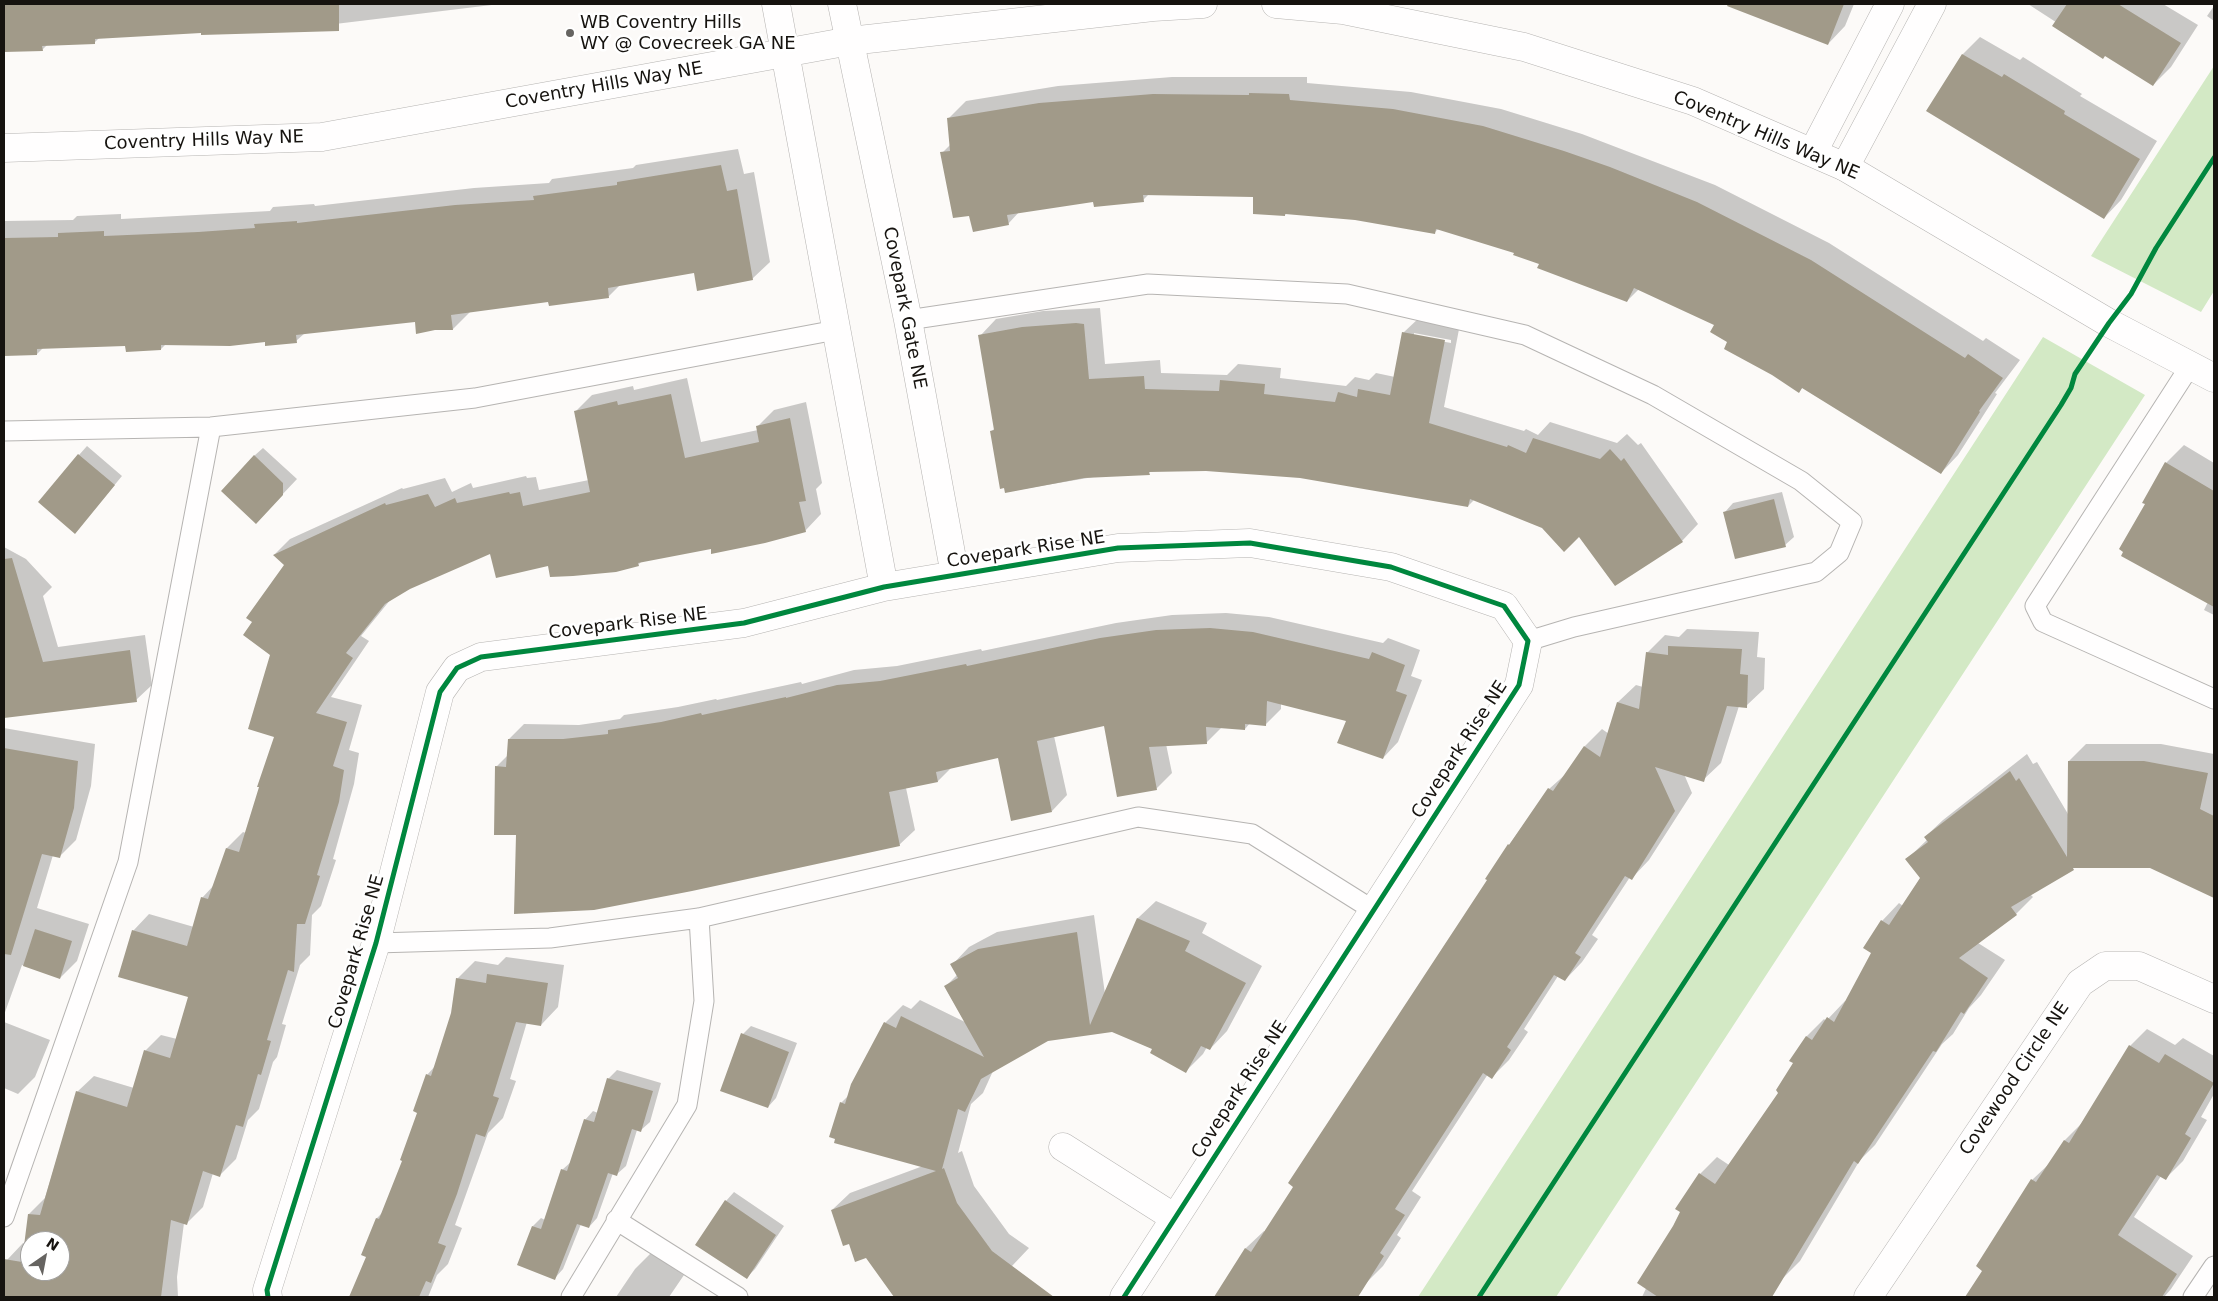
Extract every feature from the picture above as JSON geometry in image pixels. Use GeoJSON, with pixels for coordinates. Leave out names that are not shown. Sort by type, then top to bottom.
{"type":"FeatureCollection","features":[{"type":"Feature","properties":{"kind":"street"},"geometry":{"type":"LineString","coordinates":[[776,4],[884,588]]}},
{"type":"Feature","properties":{"kind":"street","name":"Covepark Gate NE"},"geometry":{"type":"LineString","coordinates":[[842,4],[908,320],[955,575]]}},
{"type":"Feature","properties":{"kind":"street","name":"Coventry Hills Way NE"},"geometry":{"type":"LineString","coordinates":[[4,148],[322,137],[850,41],[1153,7],[1203,4]]}},
{"type":"Feature","properties":{"kind":"street","name":"Coventry Hills Way NE"},"geometry":{"type":"LineString","coordinates":[[1276,4],[1342,10],[1524,47],[1693,101],[1846,167],[2109,323],[2214,378]]}},
{"type":"Feature","properties":{"kind":"street"},"geometry":{"type":"LineString","coordinates":[[1813,152],[1890,4]]}},
{"type":"Feature","properties":{"kind":"street"},"geometry":{"type":"LineString","coordinates":[[1846,167],[1932,4]]}},
{"type":"Feature","properties":{"kind":"street","name":"Covepark Rise NE"},"geometry":{"type":"LineString","coordinates":[[268,1297],[267,1290],[376,943],[440,692],[457,668],[482,657],[744,623],[884,588],[1118,548],[1250,543],[1391,567],[1504,606],[1528,641],[1519,686],[1124,1297]]}},
{"type":"Feature","properties":{"kind":"street","name":"Covewood Circle NE"},"geometry":{"type":"LineString","coordinates":[[1868,1297],[2080,983],[2105,966],[2139,966],[2214,999]]}},
{"type":"Feature","properties":{"kind":"street"},"geometry":{"type":"LineString","coordinates":[[1063,1147],[1174,1218]]}},
{"type":"Feature","properties":{"kind":"lane"},"geometry":{"type":"LineString","coordinates":[[908,320],[1148,284],[1347,294],[1525,335],[1653,395],[1801,481],[1852,522],[1839,553],[1816,572],[1574,627],[1528,641]]}},
{"type":"Feature","properties":{"kind":"lane"},"geometry":{"type":"LineString","coordinates":[[4,431],[211,427],[475,398],[836,330]]}},
{"type":"Feature","properties":{"kind":"lane"},"geometry":{"type":"LineString","coordinates":[[2190,366],[2035,606],[2042,622],[2214,698]]}},
{"type":"Feature","properties":{"kind":"lane"},"geometry":{"type":"LineString","coordinates":[[4,1217],[128,862],[211,427]]}},
{"type":"Feature","properties":{"kind":"lane"},"geometry":{"type":"LineString","coordinates":[[376,943],[550,938],[699,918],[1138,817],[1252,834],[1373,910]]}},
{"type":"Feature","properties":{"kind":"lane"},"geometry":{"type":"LineString","coordinates":[[571,1297],[687,1105],[704,1001],[699,918]]}},
{"type":"Feature","properties":{"kind":"lane"},"geometry":{"type":"LineString","coordinates":[[616,1220],[738,1297]]}},
{"type":"Feature","properties":{"kind":"lane"},"geometry":{"type":"LineString","coordinates":[[2193,1297],[2214,1266]]}},
{"type":"Feature","properties":{"kind":"green space"},"geometry":{"type":"Polygon","coordinates":[[[2214,66],[2214,291],[2201,312],[2091,256],[2214,66]]]}},
{"type":"Feature","properties":{"kind":"green space"},"geometry":{"type":"Polygon","coordinates":[[[2043,337],[2145,395],[1556,1297],[1418,1297],[2043,337]]]}},
{"type":"Feature","properties":{"kind":"building"},"geometry":{"type":"Polygon","coordinates":[[[4,4],[339,4],[339,31],[201,35],[201,33],[95,39],[95,44],[42,46],[43,51],[4,52],[4,4]]]}},
{"type":"Feature","properties":{"kind":"building"},"geometry":{"type":"Polygon","coordinates":[[[1728,4],[1844,4],[1828,45],[1727,6],[1728,4]]]}},
{"type":"Feature","properties":{"kind":"building"},"geometry":{"type":"Polygon","coordinates":[[[2067,4],[2118,4],[2181,43],[2153,86],[2105,56],[2103,59],[2052,26],[2067,4]]]}},
{"type":"Feature","properties":{"kind":"building"},"geometry":{"type":"Polygon","coordinates":[[[1962,54],[2002,77],[2004,74],[2065,111],[2064,114],[2140,159],[2104,219],[1926,111],[1962,54]]]}},
{"type":"Feature","properties":{"kind":"building"},"geometry":{"type":"Polygon","coordinates":[[[1249,93],[1289,94],[1290,100],[1393,109],[1483,126],[1610,167],[1697,202],[1811,260],[1965,358],[1968,354],[2003,378],[1979,411],[1941,474],[1802,388],[1799,393],[1772,375],[1724,349],[1727,342],[1710,332],[1714,325],[1634,288],[1627,302],[1537,268],[1539,264],[1513,255],[1514,253],[1436,229],[1435,234],[1355,220],[1285,214],[1285,216],[1253,214],[1253,197],[1143,195],[1144,202],[1094,207],[1093,202],[1007,215],[1009,225],[973,232],[969,216],[953,218],[940,152],[950,151],[947,118],[1039,103],[1153,94],[1249,95],[1249,93]]]}},
{"type":"Feature","properties":{"kind":"building"},"geometry":{"type":"Polygon","coordinates":[[[721,165],[727,191],[737,189],[753,280],[697,291],[694,273],[608,288],[609,298],[549,306],[548,302],[451,315],[453,330],[435,330],[416,334],[415,322],[296,335],[297,343],[265,346],[265,342],[230,346],[161,345],[161,350],[126,352],[125,346],[37,349],[37,355],[4,356],[4,238],[58,237],[58,233],[104,231],[104,236],[255,228],[254,224],[297,221],[297,223],[455,205],[534,200],[533,196],[617,185],[617,182],[721,165]]]}},
{"type":"Feature","properties":{"kind":"building"},"geometry":{"type":"Polygon","coordinates":[[[1084,324],[1089,379],[1144,376],[1145,389],[1219,391],[1220,380],[1265,384],[1264,394],[1335,402],[1338,392],[1357,397],[1358,389],[1390,395],[1402,332],[1445,340],[1429,423],[1507,447],[1508,445],[1526,453],[1533,438],[1600,459],[1610,449],[1621,461],[1624,458],[1683,542],[1615,586],[1579,537],[1564,552],[1542,528],[1470,499],[1468,507],[1300,478],[1206,471],[1149,472],[1150,475],[1084,478],[1005,493],[1004,488],[1000,489],[990,431],[994,430],[978,335],[1022,327],[1084,324]]]}},
{"type":"Feature","properties":{"kind":"building"},"geometry":{"type":"Polygon","coordinates":[[[671,394],[685,458],[759,442],[756,426],[790,418],[806,501],[799,502],[806,532],[711,554],[711,549],[638,563],[639,566],[616,572],[573,576],[550,577],[548,566],[496,578],[490,554],[410,589],[385,604],[346,653],[353,658],[316,713],[347,722],[333,766],[344,770],[339,802],[317,875],[320,876],[305,924],[297,924],[294,972],[288,970],[267,1040],[271,1041],[261,1075],[258,1074],[243,1127],[236,1125],[220,1177],[203,1171],[187,1225],[171,1220],[161,1297],[4,1297],[4,1259],[20,1262],[20,1281],[70,1281],[70,1231],[26,1231],[28,1214],[40,1215],[76,1091],[127,1107],[144,1050],[170,1058],[188,997],[118,977],[132,930],[187,946],[201,897],[208,899],[226,848],[239,852],[259,787],[257,787],[274,737],[248,729],[270,655],[243,635],[252,622],[246,618],[284,565],[273,555],[385,503],[386,505],[428,494],[435,507],[455,498],[457,503],[509,492],[510,494],[520,492],[523,506],[590,492],[574,411],[617,401],[618,405],[671,394]]]}},
{"type":"Feature","properties":{"kind":"building"},"geometry":{"type":"Polygon","coordinates":[[[78,454],[115,485],[75,534],[38,502],[78,454]]]}},
{"type":"Feature","properties":{"kind":"building"},"geometry":{"type":"Polygon","coordinates":[[[254,455],[283,483],[283,495],[256,524],[221,491],[254,455]]]}},
{"type":"Feature","properties":{"kind":"building"},"geometry":{"type":"Polygon","coordinates":[[[2165,462],[2214,491],[2214,607],[2121,556],[2123,552],[2119,549],[2145,504],[2142,503],[2165,462]]]}},
{"type":"Feature","properties":{"kind":"building"},"geometry":{"type":"Polygon","coordinates":[[[1774,499],[1786,547],[1735,559],[1723,512],[1774,499]]]}},
{"type":"Feature","properties":{"kind":"building"},"geometry":{"type":"Polygon","coordinates":[[[12,558],[43,662],[130,650],[137,702],[4,718],[4,559],[12,558]]]}},
{"type":"Feature","properties":{"kind":"building"},"geometry":{"type":"Polygon","coordinates":[[[1210,628],[1253,632],[1369,659],[1372,652],[1405,665],[1396,691],[1407,695],[1383,759],[1337,743],[1346,721],[1267,701],[1266,726],[1245,724],[1245,730],[1206,727],[1207,744],[1149,747],[1157,790],[1117,797],[1104,726],[1037,741],[1052,812],[1011,821],[998,758],[936,772],[938,782],[889,792],[900,846],[594,910],[514,914],[516,835],[494,835],[495,766],[506,767],[508,739],[563,739],[608,734],[608,730],[661,722],[701,713],[702,715],[786,698],[837,685],[880,681],[966,664],[967,666],[1100,638],[1156,630],[1210,628]]]}},
{"type":"Feature","properties":{"kind":"building"},"geometry":{"type":"Polygon","coordinates":[[[1668,646],[1742,649],[1740,674],[1748,675],[1747,708],[1727,706],[1704,782],[1655,767],[1675,811],[1632,880],[1625,876],[1575,953],[1581,957],[1565,981],[1554,975],[1507,1047],[1511,1050],[1492,1079],[1483,1073],[1395,1209],[1405,1215],[1380,1253],[1384,1256],[1358,1297],[1214,1297],[1245,1248],[1251,1252],[1293,1187],[1288,1183],[1487,880],[1485,879],[1508,844],[1548,788],[1553,791],[1584,746],[1600,757],[1617,702],[1639,709],[1646,652],[1668,655],[1668,646]]]}},
{"type":"Feature","properties":{"kind":"building"},"geometry":{"type":"Polygon","coordinates":[[[4,748],[78,761],[74,808],[60,858],[42,854],[11,955],[4,954],[4,748]]]}},
{"type":"Feature","properties":{"kind":"building"},"geometry":{"type":"Polygon","coordinates":[[[2068,761],[2144,761],[2208,773],[2200,809],[2214,816],[2214,898],[2150,868],[2073,868],[2074,870],[2011,907],[2017,915],[1959,958],[1988,978],[1964,1014],[1961,1012],[1936,1052],[1933,1051],[1858,1164],[1854,1161],[1772,1297],[1658,1297],[1637,1283],[1673,1226],[1680,1212],[1675,1209],[1699,1173],[1715,1184],[1778,1093],[1776,1090],[1793,1063],[1789,1061],[1806,1036],[1812,1040],[1827,1017],[1834,1022],[1871,953],[1863,948],[1881,920],[1889,925],[1920,878],[1905,859],[1928,842],[1924,837],[2010,771],[2016,781],[2019,778],[2067,857],[2068,761]]]}},
{"type":"Feature","properties":{"kind":"building"},"geometry":{"type":"Polygon","coordinates":[[[1137,918],[1190,941],[1185,951],[1246,983],[1210,1050],[1201,1046],[1186,1073],[1150,1053],[1152,1049],[1112,1032],[1048,1041],[981,1079],[965,1112],[958,1109],[942,1169],[944,1168],[957,1203],[992,1251],[1054,1297],[894,1297],[866,1258],[855,1262],[849,1244],[843,1246],[831,1210],[936,1171],[834,1143],[835,1139],[829,1137],[840,1102],[845,1104],[851,1084],[884,1022],[896,1028],[901,1016],[984,1057],[944,986],[958,978],[950,964],[978,949],[1077,932],[1090,1025],[1137,918]]]}},
{"type":"Feature","properties":{"kind":"building"},"geometry":{"type":"Polygon","coordinates":[[[35,929],[72,941],[60,979],[23,966],[35,929]]]}},
{"type":"Feature","properties":{"kind":"building"},"geometry":{"type":"Polygon","coordinates":[[[487,974],[548,983],[541,1026],[516,1022],[493,1096],[499,1098],[485,1137],[476,1134],[457,1194],[438,1243],[446,1246],[431,1283],[426,1281],[419,1297],[349,1297],[366,1257],[361,1255],[376,1218],[379,1219],[402,1161],[400,1160],[417,1113],[413,1111],[426,1074],[431,1076],[451,1013],[456,978],[486,983],[487,974]]]}},
{"type":"Feature","properties":{"kind":"building"},"geometry":{"type":"Polygon","coordinates":[[[741,1033],[789,1052],[768,1108],[720,1091],[741,1033]]]}},
{"type":"Feature","properties":{"kind":"building"},"geometry":{"type":"Polygon","coordinates":[[[2129,1045],[2159,1063],[2165,1054],[2214,1083],[2185,1134],[2191,1138],[2166,1180],[2157,1175],[2118,1235],[2177,1274],[2162,1297],[1965,1297],[1982,1271],[1976,1266],[2031,1179],[2036,1182],[2064,1140],[2069,1143],[2129,1045]]]}},
{"type":"Feature","properties":{"kind":"building"},"geometry":{"type":"Polygon","coordinates":[[[607,1078],[653,1091],[641,1132],[632,1129],[617,1176],[608,1173],[589,1228],[577,1224],[555,1280],[517,1265],[532,1226],[541,1229],[561,1169],[567,1171],[584,1119],[594,1122],[607,1078]]]}},
{"type":"Feature","properties":{"kind":"building"},"geometry":{"type":"Polygon","coordinates":[[[725,1200],[776,1235],[747,1279],[695,1245],[725,1200]]]}},
{"type":"Feature","properties":{"kind":"cycle path"},"geometry":{"type":"LineString","coordinates":[[1479,1297],[2061,405],[2071,388],[2075,374],[2131,294],[2156,248],[2214,158]]}},
{"type":"Feature","properties":{"kind":"cycle path"},"geometry":{"type":"LineString","coordinates":[[268,1297],[267,1290],[376,943],[440,692],[457,668],[481,657],[744,623],[884,587],[1118,548],[1250,543],[1391,567],[1504,606],[1528,641],[1519,685],[1124,1297]]}},
{"type":"Feature","properties":{"kind":"place","name":"WB Coventry Hills WY @ Covecreek GA NE"},"geometry":{"type":"Point","coordinates":[570,33]}}]}
